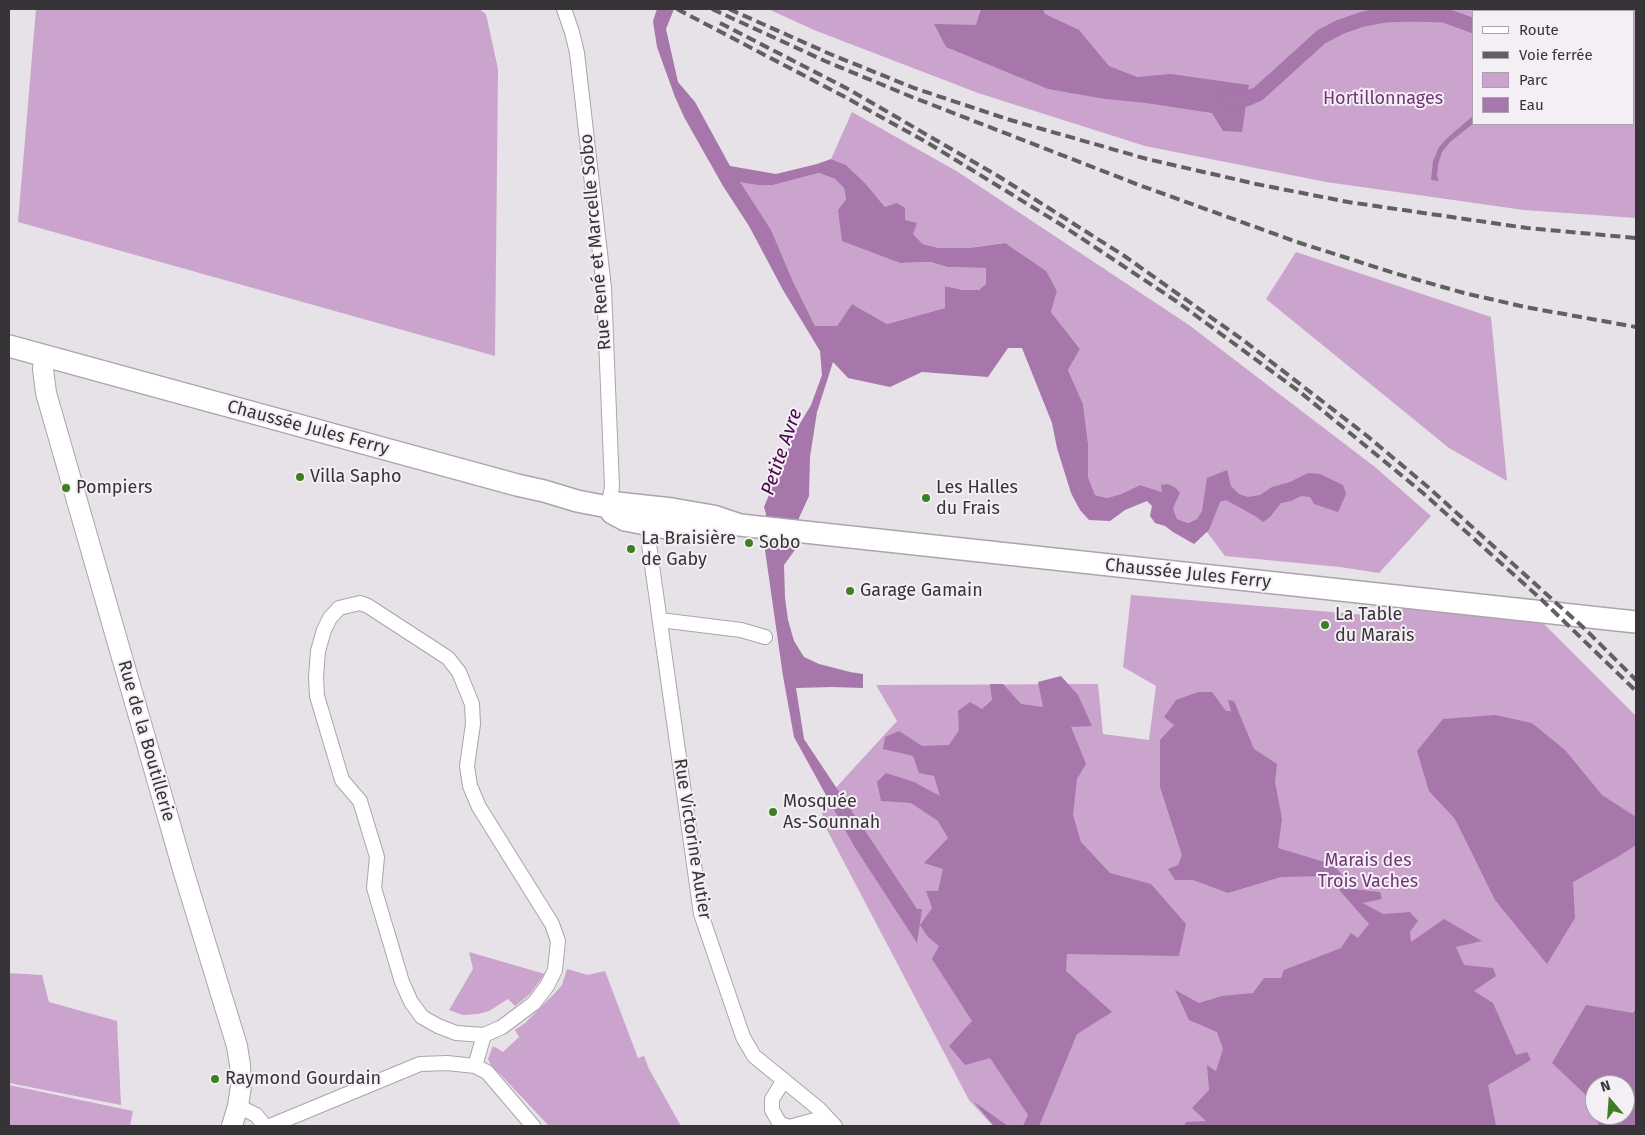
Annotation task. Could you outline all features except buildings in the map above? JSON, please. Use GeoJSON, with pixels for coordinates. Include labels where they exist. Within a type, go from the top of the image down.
{"type":"FeatureCollection","features":[{"type":"Feature","properties":{"kind":"main road","name":"Chaussée Jules Ferry"},"geometry":{"type":"LineString","coordinates":[[9,346],[577,501],[608,507],[617,503],[671,529],[712,530],[740,525],[1636,622]]}},
{"type":"Feature","properties":{"kind":"street","name":"Rue René et Marcelle Sobo"},"geometry":{"type":"LineString","coordinates":[[564,9],[572,32],[576,53],[604,288],[612,487],[608,507]]}},
{"type":"Feature","properties":{"kind":"street","name":"Rue de la Boutillerie"},"geometry":{"type":"LineString","coordinates":[[44,356],[43,369],[46,393],[184,872],[237,1046],[241,1086],[232,1126]]}},
{"type":"Feature","properties":{"kind":"street","name":"Rue Victorine Autier"},"geometry":{"type":"LineString","coordinates":[[647,516],[701,914],[743,1037],[754,1056],[819,1109],[830,1121]]}},
{"type":"Feature","properties":{"kind":"street"},"geometry":{"type":"LineString","coordinates":[[475,1066],[484,1035],[502,1027],[534,1003],[547,986],[555,970],[558,941],[552,924],[479,807],[470,786],[467,766],[473,724],[472,704],[460,672],[448,658],[368,606],[360,603],[340,608],[330,618],[324,630],[318,651],[317,696],[342,780],[360,801],[377,857],[374,888],[402,982],[411,1002],[422,1017],[456,1033],[484,1035]]}},
{"type":"Feature","properties":{"kind":"street"},"geometry":{"type":"LineString","coordinates":[[660,620],[741,630],[765,637]]}},
{"type":"Feature","properties":{"kind":"street"},"geometry":{"type":"LineString","coordinates":[[270,1126],[420,1064],[447,1063],[475,1066],[487,1072],[533,1126]]}},
{"type":"Feature","properties":{"kind":"street"},"geometry":{"type":"LineString","coordinates":[[784,1080],[772,1099],[772,1110],[780,1124],[786,1126]]}},
{"type":"Feature","properties":{"kind":"street"},"geometry":{"type":"LineString","coordinates":[[238,1106],[256,1116],[265,1126]]}},
{"type":"Feature","properties":{"kind":"street"},"geometry":{"type":"LineString","coordinates":[[793,1126],[830,1121]]}},
{"type":"Feature","properties":{"kind":"green space"},"geometry":{"type":"Polygon","coordinates":[[[36,9],[479,9],[486,14],[498,69],[495,356],[18,222],[36,9]]]}},
{"type":"Feature","properties":{"kind":"green space","name":"Hortillonnages"},"geometry":{"type":"Polygon","coordinates":[[[768,9],[1636,9],[1636,218],[1524,210],[1326,182],[1145,146],[978,93],[814,30],[768,9]]]}},
{"type":"Feature","properties":{"kind":"green space"},"geometry":{"type":"Polygon","coordinates":[[[852,112],[958,172],[1189,325],[1375,467],[1431,516],[1379,573],[1340,567],[1225,556],[1197,519],[1188,523],[1177,519],[1173,508],[1162,492],[1140,485],[1107,498],[1095,495],[1088,477],[1088,443],[1083,404],[1068,370],[1080,349],[1051,312],[1057,291],[1004,243],[969,248],[939,248],[923,244],[913,234],[905,220],[885,207],[865,183],[846,165],[831,159],[852,112]]]}},
{"type":"Feature","properties":{"kind":"green space"},"geometry":{"type":"Polygon","coordinates":[[[819,173],[835,179],[844,188],[846,199],[838,210],[875,253],[900,263],[931,262],[947,267],[986,268],[986,285],[979,290],[963,290],[945,286],[945,308],[887,324],[852,304],[837,326],[815,326],[739,181],[757,185],[773,185],[819,173]]]}},
{"type":"Feature","properties":{"kind":"green space"},"geometry":{"type":"Polygon","coordinates":[[[1296,252],[1491,317],[1507,481],[1449,448],[1266,299],[1296,252]]]}},
{"type":"Feature","properties":{"kind":"green space","name":"Marais des Trois Vaches"},"geometry":{"type":"Polygon","coordinates":[[[1131,595],[1401,618],[1403,606],[1544,624],[1636,716],[1636,1126],[993,1126],[969,1100],[826,828],[820,805],[897,721],[876,685],[1098,684],[1103,734],[1149,740],[1156,686],[1123,667],[1131,595]]]}},
{"type":"Feature","properties":{"kind":"green space"},"geometry":{"type":"Polygon","coordinates":[[[469,952],[545,974],[530,994],[515,1006],[508,999],[489,1011],[463,1015],[449,1010],[473,969],[469,952]]]}},
{"type":"Feature","properties":{"kind":"green space"},"geometry":{"type":"Polygon","coordinates":[[[567,969],[588,975],[605,971],[638,1058],[644,1056],[649,1069],[681,1126],[549,1126],[500,1074],[492,1068],[488,1059],[493,1046],[503,1052],[519,1037],[515,1030],[525,1023],[562,985],[567,969]]]}},
{"type":"Feature","properties":{"kind":"green space"},"geometry":{"type":"Polygon","coordinates":[[[9,973],[42,975],[49,1002],[117,1021],[121,1105],[9,1083],[9,973]]]}},
{"type":"Feature","properties":{"kind":"green space"},"geometry":{"type":"Polygon","coordinates":[[[9,1085],[133,1111],[130,1126],[9,1126],[9,1085]]]}},
{"type":"Feature","properties":{"kind":"water"},"geometry":{"type":"Polygon","coordinates":[[[657,9],[674,9],[666,29],[678,82],[695,102],[730,166],[776,174],[831,159],[846,165],[865,183],[885,207],[897,203],[905,208],[905,220],[917,223],[913,234],[923,244],[939,248],[969,248],[1005,243],[1046,271],[1057,291],[1051,312],[1080,349],[1068,370],[1083,404],[1088,443],[1088,477],[1095,495],[1107,498],[1140,485],[1162,492],[1161,485],[1168,484],[1176,488],[1180,493],[1173,508],[1177,519],[1188,523],[1197,519],[1202,511],[1207,478],[1227,470],[1231,486],[1239,494],[1248,497],[1260,495],[1272,487],[1290,482],[1308,473],[1320,474],[1343,485],[1346,494],[1338,512],[1314,504],[1310,497],[1301,496],[1281,503],[1270,517],[1263,522],[1226,500],[1220,502],[1209,530],[1194,544],[1165,526],[1155,523],[1150,516],[1152,506],[1147,501],[1125,510],[1110,521],[1089,520],[1080,510],[1071,493],[1057,448],[1052,423],[1022,348],[1008,348],[988,377],[922,372],[890,387],[848,378],[833,362],[817,412],[810,457],[809,496],[799,518],[797,547],[784,565],[785,598],[788,620],[794,641],[804,657],[819,664],[863,674],[863,688],[796,688],[804,739],[917,909],[922,909],[917,943],[854,846],[794,737],[783,676],[764,543],[766,514],[764,507],[795,432],[811,405],[822,375],[820,351],[684,117],[657,47],[653,21],[657,9]],[[819,173],[773,185],[740,182],[771,230],[793,282],[815,326],[837,326],[852,304],[887,324],[945,308],[945,286],[963,290],[979,290],[986,284],[986,268],[947,267],[931,262],[900,263],[842,241],[838,210],[846,199],[844,188],[835,179],[819,173]]]}},
{"type":"Feature","properties":{"kind":"water"},"geometry":{"type":"Polygon","coordinates":[[[981,9],[1043,9],[1045,14],[1079,30],[1109,66],[1137,77],[1171,74],[1249,85],[1242,132],[1223,131],[1212,113],[1105,99],[1048,89],[946,47],[934,24],[976,25],[981,9]]]}},
{"type":"Feature","properties":{"kind":"water"},"geometry":{"type":"Polygon","coordinates":[[[1522,9],[1602,9],[1602,10],[1522,9]]]}},
{"type":"Feature","properties":{"kind":"water"},"geometry":{"type":"Polygon","coordinates":[[[1472,117],[1472,125],[1450,142],[1442,152],[1438,165],[1437,176],[1439,181],[1431,180],[1433,161],[1439,147],[1472,117]]]}},
{"type":"Feature","properties":{"kind":"water"},"geometry":{"type":"Polygon","coordinates":[[[1061,676],[1078,695],[1092,726],[1071,727],[1086,764],[1077,779],[1073,815],[1081,842],[1110,873],[1151,884],[1186,924],[1179,956],[1067,954],[1066,971],[1112,1012],[1077,1034],[1039,1126],[1023,1126],[1028,1115],[990,1058],[965,1065],[949,1046],[972,1021],[932,959],[939,946],[928,937],[920,925],[932,908],[926,891],[938,891],[943,869],[924,863],[948,838],[938,821],[911,803],[881,801],[877,782],[886,773],[914,782],[940,796],[934,776],[919,773],[913,756],[883,749],[885,737],[899,731],[922,746],[949,745],[959,730],[958,711],[970,702],[982,709],[992,700],[990,684],[1003,684],[1021,704],[1043,707],[1038,682],[1061,676]]]}},
{"type":"Feature","properties":{"kind":"water"},"geometry":{"type":"Polygon","coordinates":[[[1198,692],[1212,692],[1226,711],[1231,711],[1228,700],[1234,701],[1254,749],[1277,764],[1275,782],[1282,819],[1278,848],[1334,865],[1353,889],[1380,892],[1382,899],[1363,903],[1383,914],[1410,912],[1418,921],[1410,932],[1411,942],[1444,919],[1482,941],[1456,947],[1464,965],[1493,968],[1496,976],[1474,991],[1493,1003],[1516,1055],[1527,1052],[1531,1060],[1488,1085],[1496,1126],[1184,1126],[1186,1122],[1206,1121],[1192,1108],[1209,1090],[1207,1065],[1216,1071],[1223,1049],[1217,1032],[1189,1020],[1175,990],[1199,1003],[1222,996],[1253,993],[1264,978],[1281,978],[1284,970],[1341,948],[1351,933],[1358,938],[1369,924],[1327,876],[1281,877],[1228,893],[1193,880],[1175,880],[1168,869],[1178,865],[1182,855],[1160,787],[1160,740],[1174,725],[1164,717],[1176,700],[1198,692]]]}},
{"type":"Feature","properties":{"kind":"water"},"geometry":{"type":"Polygon","coordinates":[[[1495,715],[1532,723],[1565,750],[1602,795],[1636,817],[1636,845],[1573,882],[1575,918],[1547,964],[1495,900],[1455,819],[1429,791],[1417,751],[1443,719],[1495,715]]]}},
{"type":"Feature","properties":{"kind":"water"},"geometry":{"type":"Polygon","coordinates":[[[1586,1005],[1633,1013],[1636,1009],[1636,1126],[1599,1126],[1635,1125],[1635,1075],[1585,1075],[1585,1094],[1552,1063],[1586,1005]]]}},
{"type":"Feature","properties":{"kind":"water"},"geometry":{"type":"Polygon","coordinates":[[[974,1102],[1008,1126],[994,1126],[974,1102]]]}},
{"type":"Feature","properties":{"kind":"waterway"},"geometry":{"type":"LineString","coordinates":[[1225,98],[1246,99],[1258,94],[1321,37],[1340,27],[1363,19],[1385,15],[1444,15],[1472,25]]}},
{"type":"Feature","properties":{"kind":"railway"},"geometry":{"type":"LineString","coordinates":[[677,9],[928,143],[1060,224],[1176,301],[1300,392],[1423,493],[1542,600],[1636,691]]}},
{"type":"Feature","properties":{"kind":"railway"},"geometry":{"type":"LineString","coordinates":[[712,9],[825,61],[912,97],[1139,185],[1297,242],[1464,293],[1525,307],[1636,327]]}},
{"type":"Feature","properties":{"kind":"railway"},"geometry":{"type":"LineString","coordinates":[[729,9],[830,54],[914,88],[1007,119],[1147,159],[1256,184],[1348,202],[1527,228],[1636,238]]}},
{"type":"Feature","properties":{"kind":"railway"},"geometry":{"type":"LineString","coordinates":[[720,23],[848,89],[998,176],[1123,255],[1243,340],[1366,435],[1428,487],[1585,629],[1636,680]]}},
{"type":"Feature","properties":{"kind":"place","name":"Villa Sapho"},"geometry":{"type":"Point","coordinates":[300,477]}},
{"type":"Feature","properties":{"kind":"place","name":"Pompiers"},"geometry":{"type":"Point","coordinates":[66,488]}},
{"type":"Feature","properties":{"kind":"place","name":"Les Halles du Frais"},"geometry":{"type":"Point","coordinates":[926,498]}},
{"type":"Feature","properties":{"kind":"place","name":"Sobo"},"geometry":{"type":"Point","coordinates":[749,543]}},
{"type":"Feature","properties":{"kind":"place","name":"La Braisière de Gaby"},"geometry":{"type":"Point","coordinates":[631,549]}},
{"type":"Feature","properties":{"kind":"place","name":"Garage Gamain"},"geometry":{"type":"Point","coordinates":[850,591]}},
{"type":"Feature","properties":{"kind":"place","name":"La Table du Marais"},"geometry":{"type":"Point","coordinates":[1325,625]}},
{"type":"Feature","properties":{"kind":"place","name":"Mosquée As-Sounnah"},"geometry":{"type":"Point","coordinates":[773,812]}},
{"type":"Feature","properties":{"kind":"place","name":"Raymond Gourdain"},"geometry":{"type":"Point","coordinates":[215,1079]}},
{"type":"Feature","properties":{"kind":"water label","name":"Petite Avre"},"geometry":{"type":"Point","coordinates":[782,452]}}]}
